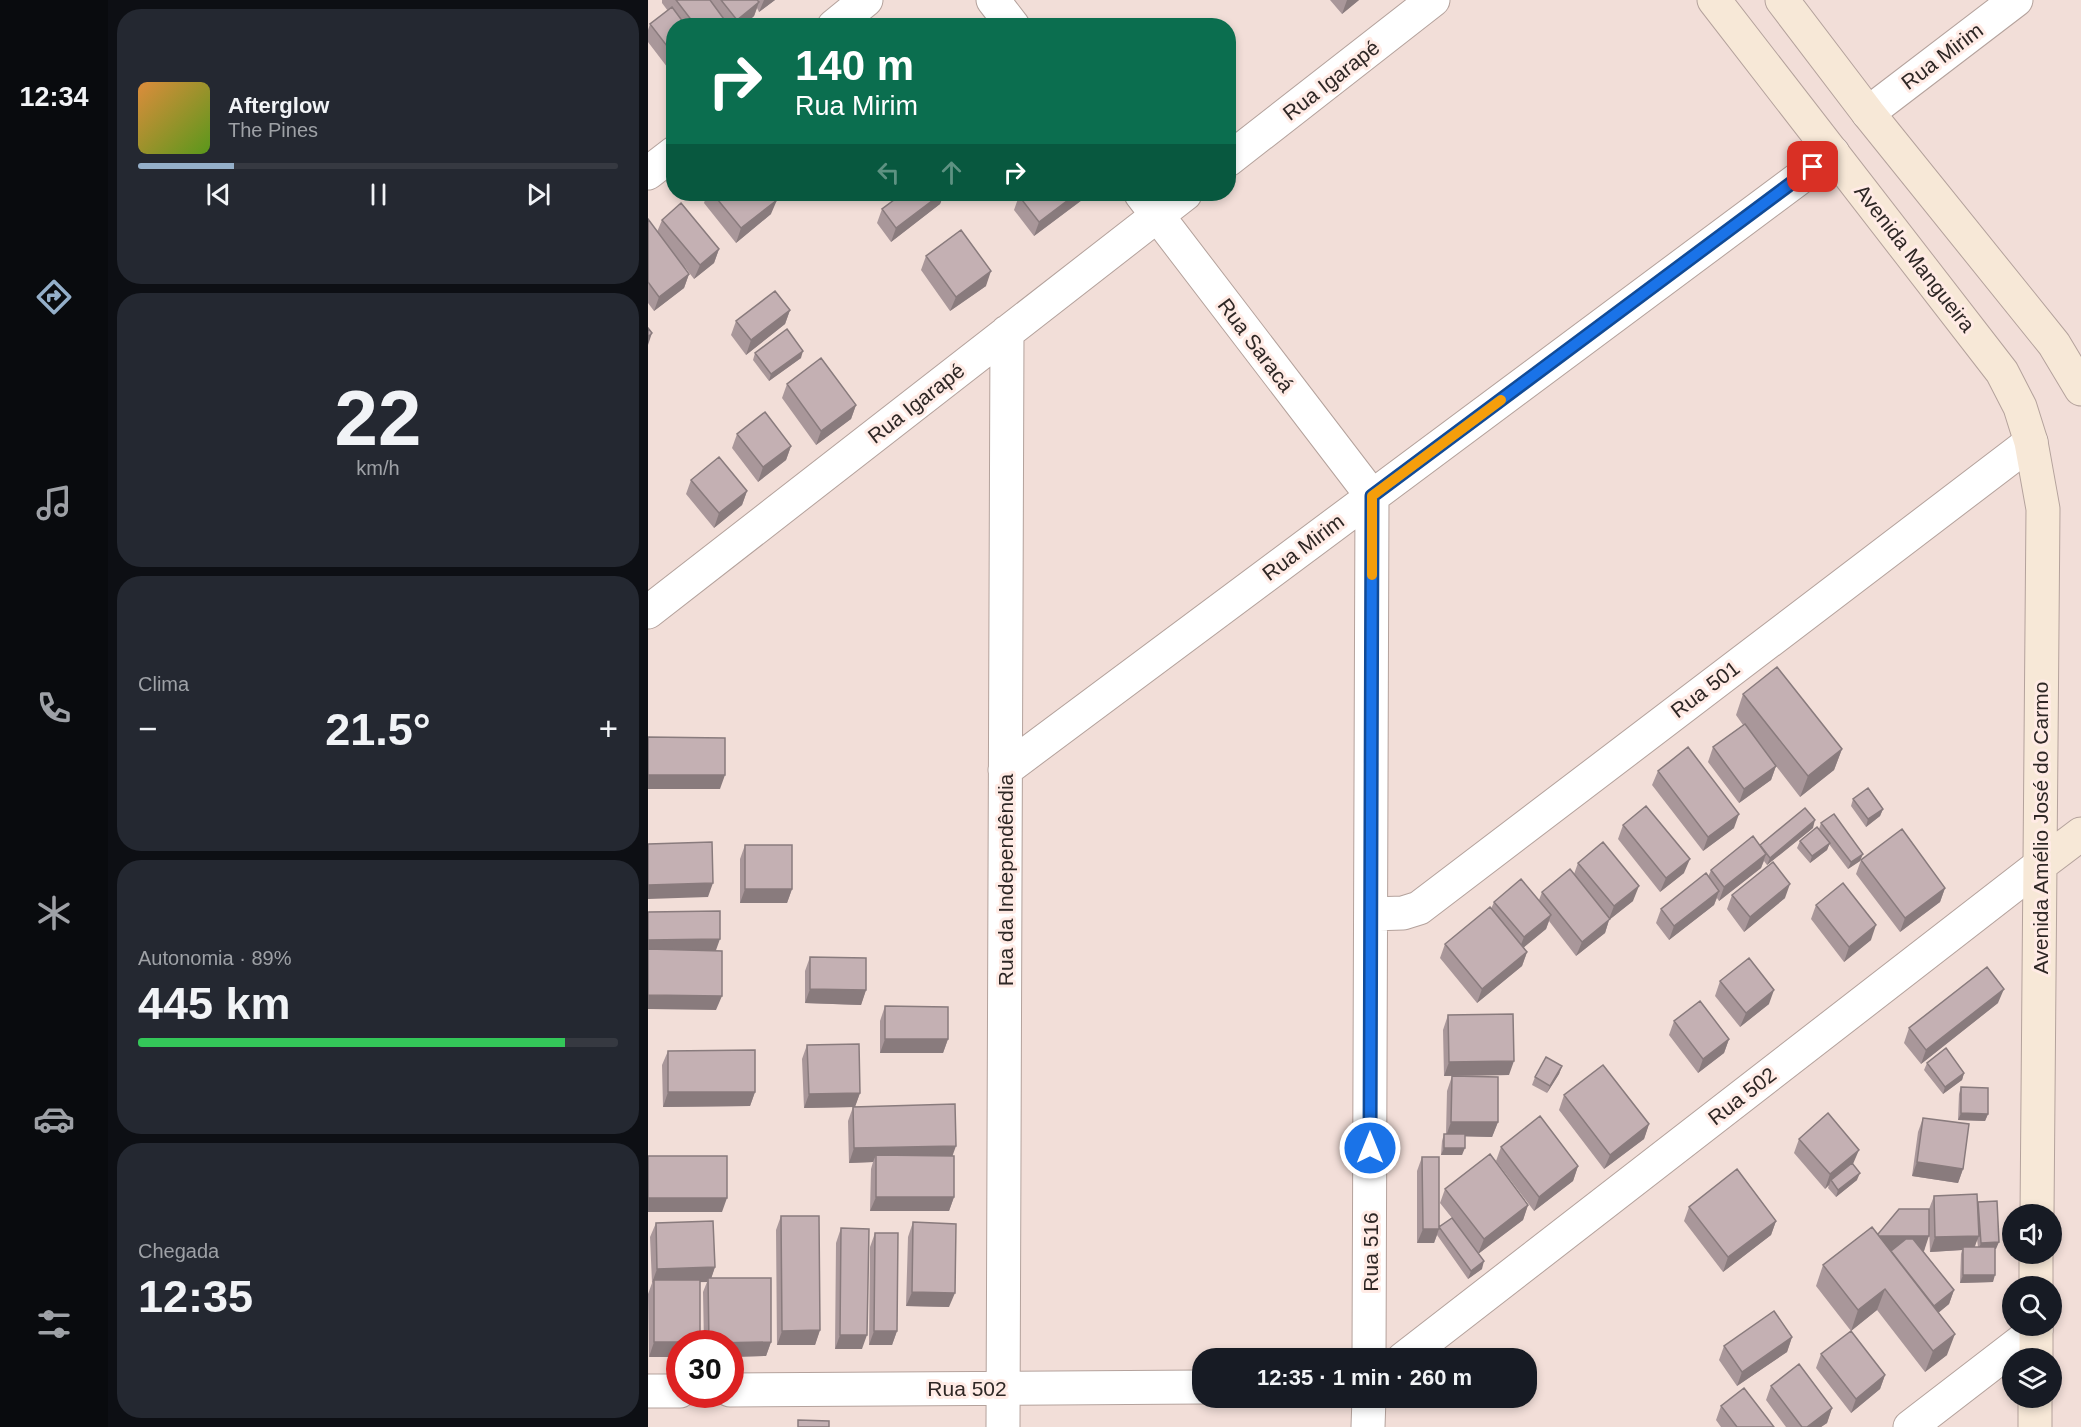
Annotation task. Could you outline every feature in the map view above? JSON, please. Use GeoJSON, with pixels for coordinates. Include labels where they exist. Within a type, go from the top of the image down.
{"type":"FeatureCollection","features":[{"type":"Feature","properties":{"kind":"street"},"geometry":{"type":"LineString","coordinates":[[844,18],[866,0]]}},
{"type":"Feature","properties":{"kind":"street"},"geometry":{"type":"LineString","coordinates":[[993,0],[1007,18]]}},
{"type":"Feature","properties":{"kind":"street","name":"Rua Igarapé"},"geometry":{"type":"LineString","coordinates":[[1236,154],[1433,0]]}},
{"type":"Feature","properties":{"kind":"street","name":"Avenida Mangueira"},"geometry":{"type":"LineString","coordinates":[[1714,0],[2002,372],[2020,407],[2031,442]]}},
{"type":"Feature","properties":{"kind":"street"},"geometry":{"type":"LineString","coordinates":[[1782,0],[1868,113],[2054,344],[2081,389]]}},
{"type":"Feature","properties":{"kind":"street","name":"Rua Mirim"},"geometry":{"type":"LineString","coordinates":[[1868,113],[2016,0]]}},
{"type":"Feature","properties":{"kind":"street","name":"Rua Mirim"},"geometry":{"type":"LineString","coordinates":[[1005,770],[1833,153]]}},
{"type":"Feature","properties":{"kind":"street"},"geometry":{"type":"LineString","coordinates":[[648,173],[666,159]]}},
{"type":"Feature","properties":{"kind":"street","name":"Rua Igarapé"},"geometry":{"type":"LineString","coordinates":[[648,612],[1007,332],[1149,204]]}},
{"type":"Feature","properties":{"kind":"street","name":"Rua Saracá"},"geometry":{"type":"LineString","coordinates":[[1149,204],[1372,496]]}},
{"type":"Feature","properties":{"kind":"street","name":"Rua da Independêndia"},"geometry":{"type":"LineString","coordinates":[[1003,1427],[1007,332]]}},
{"type":"Feature","properties":{"kind":"street","name":"Avenida Amélio José do Carmo"},"geometry":{"type":"LineString","coordinates":[[2031,442],[2043,509],[2037,1204]]}},
{"type":"Feature","properties":{"kind":"street","name":"Rua 501"},"geometry":{"type":"LineString","coordinates":[[1372,914],[1403,913],[1419,908],[2031,442]]}},
{"type":"Feature","properties":{"kind":"street","name":"Rua 516"},"geometry":{"type":"LineString","coordinates":[[1369,1348],[1372,496]]}},
{"type":"Feature","properties":{"kind":"street","name":"Rua 502"},"geometry":{"type":"LineString","coordinates":[[1417,1348],[2081,834]]}},
{"type":"Feature","properties":{"kind":"street"},"geometry":{"type":"LineString","coordinates":[[1910,1427],[2036,1338]]}},
{"type":"Feature","properties":{"kind":"street","name":"Rua 502"},"geometry":{"type":"LineString","coordinates":[[744,1390],[1192,1387]]}},
{"type":"Feature","properties":{"kind":"street"},"geometry":{"type":"LineString","coordinates":[[648,1391],[666,1391]]}},
{"type":"Feature","properties":{"kind":"street"},"geometry":{"type":"LineString","coordinates":[[1368,1427],[1369,1408]]}},
{"type":"Feature","properties":{"kind":"street"},"geometry":{"type":"LineString","coordinates":[[2035,1427],[2036,1408]]}},
{"type":"Feature","properties":{"kind":"building"},"geometry":{"type":"Polygon","coordinates":[[[676,0],[710,0],[723,18],[690,18],[676,0]]]}},
{"type":"Feature","properties":{"kind":"building"},"geometry":{"type":"Polygon","coordinates":[[[721,0],[757,0],[759,2],[739,18],[735,18],[721,0]]]}},
{"type":"Feature","properties":{"kind":"building"},"geometry":{"type":"Polygon","coordinates":[[[672,7],[680,18],[666,18],[666,45],[650,24],[672,7]]]}},
{"type":"Feature","properties":{"kind":"building"},"geometry":{"type":"Polygon","coordinates":[[[719,201],[776,201],[741,228],[719,201]]]}},
{"type":"Feature","properties":{"kind":"building"},"geometry":{"type":"Polygon","coordinates":[[[893,201],[932,201],[896,228],[882,209],[893,201]]]}},
{"type":"Feature","properties":{"kind":"building"},"geometry":{"type":"Polygon","coordinates":[[[1023,201],[1067,201],[1039,222],[1023,201]]]}},
{"type":"Feature","properties":{"kind":"building"},"geometry":{"type":"Polygon","coordinates":[[[681,203],[719,249],[700,265],[662,220],[681,203]]]}},
{"type":"Feature","properties":{"kind":"building"},"geometry":{"type":"Polygon","coordinates":[[[648,219],[689,274],[659,297],[648,282],[648,219]]]}},
{"type":"Feature","properties":{"kind":"building"},"geometry":{"type":"Polygon","coordinates":[[[961,230],[991,271],[956,297],[926,256],[961,230]]]}},
{"type":"Feature","properties":{"kind":"building"},"geometry":{"type":"Polygon","coordinates":[[[775,291],[790,310],[751,340],[736,321],[775,291]]]}},
{"type":"Feature","properties":{"kind":"building"},"geometry":{"type":"Polygon","coordinates":[[[787,329],[803,351],[771,374],[755,353],[787,329]]]}},
{"type":"Feature","properties":{"kind":"building"},"geometry":{"type":"Polygon","coordinates":[[[821,358],[856,405],[821,431],[787,384],[821,358]]]}},
{"type":"Feature","properties":{"kind":"building"},"geometry":{"type":"Polygon","coordinates":[[[765,412],[791,446],[763,467],[737,434],[765,412]]]}},
{"type":"Feature","properties":{"kind":"building"},"geometry":{"type":"Polygon","coordinates":[[[719,457],[747,491],[719,513],[691,480],[719,457]]]}},
{"type":"Feature","properties":{"kind":"building"},"geometry":{"type":"Polygon","coordinates":[[[1777,667],[1842,749],[1808,776],[1743,694],[1777,667]]]}},
{"type":"Feature","properties":{"kind":"building"},"geometry":{"type":"Polygon","coordinates":[[[1745,724],[1776,766],[1744,789],[1713,747],[1745,724]]]}},
{"type":"Feature","properties":{"kind":"building"},"geometry":{"type":"Polygon","coordinates":[[[648,737],[725,738],[725,775],[648,775],[648,737]]]}},
{"type":"Feature","properties":{"kind":"building"},"geometry":{"type":"Polygon","coordinates":[[[1688,747],[1739,814],[1708,837],[1658,771],[1688,747]]]}},
{"type":"Feature","properties":{"kind":"building"},"geometry":{"type":"Polygon","coordinates":[[[1868,788],[1883,809],[1868,819],[1853,799],[1868,788]]]}},
{"type":"Feature","properties":{"kind":"building"},"geometry":{"type":"Polygon","coordinates":[[[1646,806],[1690,859],[1666,878],[1623,825],[1646,806]]]}},
{"type":"Feature","properties":{"kind":"building"},"geometry":{"type":"Polygon","coordinates":[[[1805,808],[1815,820],[1770,858],[1760,845],[1805,808]]]}},
{"type":"Feature","properties":{"kind":"building"},"geometry":{"type":"Polygon","coordinates":[[[1834,814],[1863,854],[1851,862],[1821,823],[1834,814]]]}},
{"type":"Feature","properties":{"kind":"building"},"geometry":{"type":"Polygon","coordinates":[[[1817,827],[1830,843],[1812,856],[1800,841],[1817,827]]]}},
{"type":"Feature","properties":{"kind":"building"},"geometry":{"type":"Polygon","coordinates":[[[1902,829],[1945,888],[1905,918],[1861,860],[1902,829]]]}},
{"type":"Feature","properties":{"kind":"building"},"geometry":{"type":"Polygon","coordinates":[[[1753,836],[1766,854],[1724,887],[1711,870],[1753,836]]]}},
{"type":"Feature","properties":{"kind":"building"},"geometry":{"type":"Polygon","coordinates":[[[712,842],[713,883],[648,885],[648,844],[712,842]]]}},
{"type":"Feature","properties":{"kind":"building"},"geometry":{"type":"Polygon","coordinates":[[[1603,842],[1639,886],[1614,906],[1578,863],[1603,842]]]}},
{"type":"Feature","properties":{"kind":"building"},"geometry":{"type":"Polygon","coordinates":[[[745,845],[792,845],[792,889],[745,889],[745,845]]]}},
{"type":"Feature","properties":{"kind":"building"},"geometry":{"type":"Polygon","coordinates":[[[1773,862],[1790,884],[1750,917],[1732,895],[1773,862]]]}},
{"type":"Feature","properties":{"kind":"building"},"geometry":{"type":"Polygon","coordinates":[[[1570,869],[1610,919],[1582,942],[1542,892],[1570,869]]]}},
{"type":"Feature","properties":{"kind":"building"},"geometry":{"type":"Polygon","coordinates":[[[1706,873],[1719,891],[1674,926],[1661,909],[1706,873]]]}},
{"type":"Feature","properties":{"kind":"building"},"geometry":{"type":"Polygon","coordinates":[[[1521,879],[1551,915],[1524,937],[1494,902],[1521,879]]]}},
{"type":"Feature","properties":{"kind":"building"},"geometry":{"type":"Polygon","coordinates":[[[1843,883],[1876,925],[1849,947],[1816,905],[1843,883]]]}},
{"type":"Feature","properties":{"kind":"building"},"geometry":{"type":"Polygon","coordinates":[[[1490,907],[1527,952],[1482,989],[1445,944],[1490,907]]]}},
{"type":"Feature","properties":{"kind":"building"},"geometry":{"type":"Polygon","coordinates":[[[720,911],[720,939],[648,940],[648,912],[720,911]]]}},
{"type":"Feature","properties":{"kind":"building"},"geometry":{"type":"Polygon","coordinates":[[[648,949],[722,951],[722,996],[648,995],[648,949]]]}},
{"type":"Feature","properties":{"kind":"building"},"geometry":{"type":"Polygon","coordinates":[[[810,957],[866,958],[866,990],[810,989],[810,957]]]}},
{"type":"Feature","properties":{"kind":"building"},"geometry":{"type":"Polygon","coordinates":[[[1749,958],[1774,990],[1746,1013],[1720,981],[1749,958]]]}},
{"type":"Feature","properties":{"kind":"building"},"geometry":{"type":"Polygon","coordinates":[[[1987,967],[2004,989],[1926,1050],[1909,1028],[1987,967]]]}},
{"type":"Feature","properties":{"kind":"building"},"geometry":{"type":"Polygon","coordinates":[[[1700,1001],[1729,1039],[1703,1059],[1674,1021],[1700,1001]]]}},
{"type":"Feature","properties":{"kind":"building"},"geometry":{"type":"Polygon","coordinates":[[[885,1006],[948,1007],[948,1039],[885,1039],[885,1006]]]}},
{"type":"Feature","properties":{"kind":"building"},"geometry":{"type":"Polygon","coordinates":[[[1513,1014],[1514,1061],[1449,1062],[1448,1015],[1513,1014]]]}},
{"type":"Feature","properties":{"kind":"building"},"geometry":{"type":"Polygon","coordinates":[[[859,1044],[860,1093],[809,1094],[807,1045],[859,1044]]]}},
{"type":"Feature","properties":{"kind":"building"},"geometry":{"type":"Polygon","coordinates":[[[1946,1048],[1964,1073],[1945,1087],[1927,1063],[1946,1048]]]}},
{"type":"Feature","properties":{"kind":"building"},"geometry":{"type":"Polygon","coordinates":[[[755,1050],[755,1092],[668,1092],[668,1051],[755,1050]]]}},
{"type":"Feature","properties":{"kind":"building"},"geometry":{"type":"Polygon","coordinates":[[[1546,1057],[1562,1066],[1550,1086],[1535,1077],[1546,1057]]]}},
{"type":"Feature","properties":{"kind":"building"},"geometry":{"type":"Polygon","coordinates":[[[1603,1065],[1649,1124],[1610,1155],[1564,1095],[1603,1065]]]}},
{"type":"Feature","properties":{"kind":"building"},"geometry":{"type":"Polygon","coordinates":[[[1452,1076],[1498,1077],[1498,1122],[1451,1122],[1452,1076]]]}},
{"type":"Feature","properties":{"kind":"building"},"geometry":{"type":"Polygon","coordinates":[[[1961,1087],[1988,1088],[1988,1114],[1961,1113],[1961,1087]]]}},
{"type":"Feature","properties":{"kind":"building"},"geometry":{"type":"Polygon","coordinates":[[[955,1104],[956,1146],[854,1148],[853,1107],[955,1104]]]}},
{"type":"Feature","properties":{"kind":"building"},"geometry":{"type":"Polygon","coordinates":[[[1828,1113],[1859,1150],[1830,1174],[1799,1139],[1828,1113]]]}},
{"type":"Feature","properties":{"kind":"building"},"geometry":{"type":"Polygon","coordinates":[[[1540,1116],[1578,1166],[1539,1197],[1501,1147],[1540,1116]]]}},
{"type":"Feature","properties":{"kind":"building"},"geometry":{"type":"Polygon","coordinates":[[[1923,1118],[1969,1124],[1963,1169],[1917,1162],[1923,1118]]]}},
{"type":"Feature","properties":{"kind":"building"},"geometry":{"type":"Polygon","coordinates":[[[1444,1134],[1465,1134],[1465,1148],[1444,1148],[1444,1134]]]}},
{"type":"Feature","properties":{"kind":"building"},"geometry":{"type":"Polygon","coordinates":[[[1490,1154],[1528,1205],[1484,1239],[1445,1189],[1490,1154]]]}},
{"type":"Feature","properties":{"kind":"building"},"geometry":{"type":"Polygon","coordinates":[[[876,1155],[954,1156],[954,1197],[876,1197],[876,1155]]]}},
{"type":"Feature","properties":{"kind":"building"},"geometry":{"type":"Polygon","coordinates":[[[648,1156],[727,1156],[727,1198],[648,1198],[648,1156]]]}},
{"type":"Feature","properties":{"kind":"building"},"geometry":{"type":"Polygon","coordinates":[[[1422,1157],[1439,1157],[1439,1229],[1423,1229],[1422,1157]]]}},
{"type":"Feature","properties":{"kind":"building"},"geometry":{"type":"Polygon","coordinates":[[[1852,1163],[1860,1173],[1838,1190],[1831,1180],[1852,1163]]]}},
{"type":"Feature","properties":{"kind":"building"},"geometry":{"type":"Polygon","coordinates":[[[1737,1169],[1776,1221],[1728,1257],[1689,1207],[1737,1169]]]}},
{"type":"Feature","properties":{"kind":"building"},"geometry":{"type":"Polygon","coordinates":[[[1977,1194],[1979,1236],[1935,1237],[1934,1196],[1977,1194]]]}},
{"type":"Feature","properties":{"kind":"building"},"geometry":{"type":"Polygon","coordinates":[[[1997,1201],[1999,1242],[1981,1243],[1978,1202],[1997,1201]]]}},
{"type":"Feature","properties":{"kind":"building"},"geometry":{"type":"Polygon","coordinates":[[[1899,1209],[1929,1209],[1929,1236],[1879,1236],[1878,1234],[1899,1209]]]}},
{"type":"Feature","properties":{"kind":"building"},"geometry":{"type":"Polygon","coordinates":[[[781,1216],[819,1216],[820,1330],[782,1331],[781,1216]]]}},
{"type":"Feature","properties":{"kind":"building"},"geometry":{"type":"Polygon","coordinates":[[[1452,1218],[1484,1261],[1471,1271],[1439,1227],[1452,1218]]]}},
{"type":"Feature","properties":{"kind":"building"},"geometry":{"type":"Polygon","coordinates":[[[713,1221],[715,1267],[657,1269],[656,1223],[713,1221]]]}},
{"type":"Feature","properties":{"kind":"building"},"geometry":{"type":"Polygon","coordinates":[[[913,1222],[956,1224],[955,1293],[912,1292],[913,1222]]]}},
{"type":"Feature","properties":{"kind":"building"},"geometry":{"type":"Polygon","coordinates":[[[1872,1227],[1955,1334],[1933,1351],[1885,1289],[1858,1310],[1823,1265],[1872,1227]]]}},
{"type":"Feature","properties":{"kind":"building"},"geometry":{"type":"Polygon","coordinates":[[[841,1228],[869,1229],[867,1335],[840,1335],[841,1228]]]}},
{"type":"Feature","properties":{"kind":"building"},"geometry":{"type":"Polygon","coordinates":[[[875,1233],[898,1233],[897,1331],[874,1331],[875,1233]]]}},
{"type":"Feature","properties":{"kind":"building"},"geometry":{"type":"Polygon","coordinates":[[[1906,1239],[1913,1239],[1954,1290],[1934,1306],[1891,1251],[1906,1239]]]}},
{"type":"Feature","properties":{"kind":"building"},"geometry":{"type":"Polygon","coordinates":[[[1963,1247],[1995,1247],[1995,1275],[1963,1275],[1963,1247]]]}},
{"type":"Feature","properties":{"kind":"building"},"geometry":{"type":"Polygon","coordinates":[[[708,1278],[771,1278],[771,1342],[744,1342],[744,1330],[709,1330],[708,1278]]]}},
{"type":"Feature","properties":{"kind":"building"},"geometry":{"type":"Polygon","coordinates":[[[654,1280],[700,1280],[700,1330],[666,1330],[666,1342],[654,1342],[654,1280]]]}},
{"type":"Feature","properties":{"kind":"building"},"geometry":{"type":"Polygon","coordinates":[[[1774,1311],[1792,1337],[1742,1372],[1724,1346],[1774,1311]]]}},
{"type":"Feature","properties":{"kind":"building"},"geometry":{"type":"Polygon","coordinates":[[[1851,1331],[1885,1375],[1856,1399],[1821,1354],[1851,1331]]]}},
{"type":"Feature","properties":{"kind":"building"},"geometry":{"type":"Polygon","coordinates":[[[1799,1364],[1832,1408],[1807,1427],[1802,1427],[1771,1386],[1799,1364]]]}},
{"type":"Feature","properties":{"kind":"building"},"geometry":{"type":"Polygon","coordinates":[[[1744,1388],[1774,1427],[1737,1427],[1721,1406],[1744,1388]]]}},
{"type":"Feature","properties":{"kind":"building"},"geometry":{"type":"Polygon","coordinates":[[[798,1420],[829,1421],[829,1427],[798,1427],[798,1420]]]}},
{"type":"Feature","properties":{"kind":"slow traffic"},"geometry":{"type":"LineString","coordinates":[[1372,575],[1372,496],[1501,400]]}},
{"type":"Feature","properties":{"kind":"route"},"geometry":{"type":"LineString","coordinates":[[1370,1148],[1372,496],[1813,167]]}}]}
